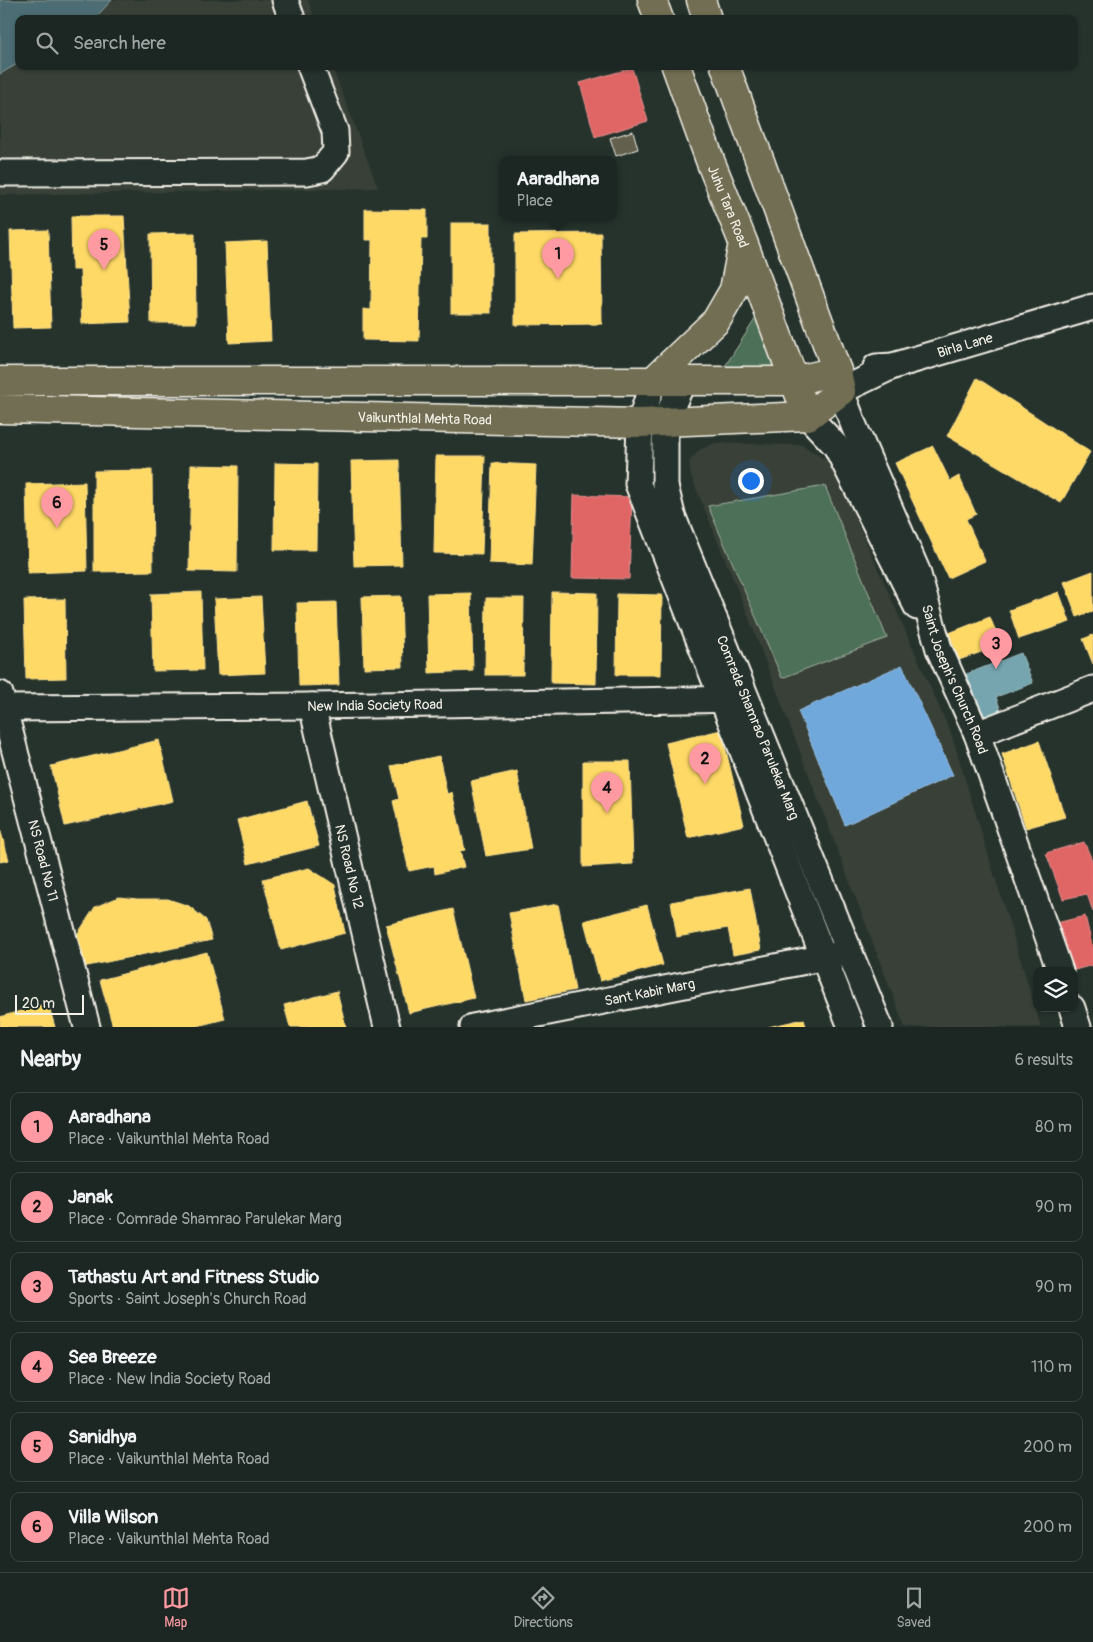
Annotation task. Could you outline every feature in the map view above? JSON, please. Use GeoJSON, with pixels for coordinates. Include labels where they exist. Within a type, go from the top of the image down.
{"type":"FeatureCollection","features":[{"type":"Feature","properties":{"kind":"main road"},"geometry":{"type":"LineString","coordinates":[[652,0],[658,15]]}},
{"type":"Feature","properties":{"kind":"main road"},"geometry":{"type":"LineString","coordinates":[[701,0],[706,15]]}},
{"type":"Feature","properties":{"kind":"main road","name":"Juhu Tara Road"},"geometry":{"type":"LineString","coordinates":[[653,381],[716,321],[734,290],[743,242],[711,163],[677,70]]}},
{"type":"Feature","properties":{"kind":"main road"},"geometry":{"type":"LineString","coordinates":[[726,70],[839,381]]}},
{"type":"Feature","properties":{"kind":"main road"},"geometry":{"type":"LineString","coordinates":[[782,224],[743,242],[793,381],[808,416],[839,381]]}},
{"type":"Feature","properties":{"kind":"main road"},"geometry":{"type":"LineString","coordinates":[[0,381],[839,381]]}},
{"type":"Feature","properties":{"kind":"main road","name":"Vaikunthlal Mehta Road"},"geometry":{"type":"LineString","coordinates":[[0,409],[652,423],[808,416]]}},
{"type":"Feature","properties":{"kind":"street"},"geometry":{"type":"LineString","coordinates":[[285,0],[291,15]]}},
{"type":"Feature","properties":{"kind":"street"},"geometry":{"type":"LineString","coordinates":[[0,173],[307,172],[322,169],[336,152],[335,131],[312,70]]}},
{"type":"Feature","properties":{"kind":"street","name":"Birla Lane"},"geometry":{"type":"LineString","coordinates":[[839,381],[1093,307]]}},
{"type":"Feature","properties":{"kind":"street"},"geometry":{"type":"LineString","coordinates":[[652,423],[653,381]]}},
{"type":"Feature","properties":{"kind":"street"},"geometry":{"type":"LineString","coordinates":[[652,423],[682,381]]}},
{"type":"Feature","properties":{"kind":"street","name":"Saint Joseph's Church Road"},"geometry":{"type":"LineString","coordinates":[[839,381],[854,426],[917,571],[939,649],[977,734],[1059,967]]}},
{"type":"Feature","properties":{"kind":"street"},"geometry":{"type":"LineString","coordinates":[[808,416],[836,446],[899,575],[939,649]]}},
{"type":"Feature","properties":{"kind":"street","name":"Comrade Shamrao Parulekar Marg"},"geometry":{"type":"LineString","coordinates":[[652,423],[672,515],[825,958],[852,1027]]}},
{"type":"Feature","properties":{"kind":"street"},"geometry":{"type":"LineString","coordinates":[[977,734],[1093,689]]}},
{"type":"Feature","properties":{"kind":"street","name":"Comrade Shamrao Parulekar Marg"},"geometry":{"type":"LineString","coordinates":[[735,699],[850,953],[880,1027]]}},
{"type":"Feature","properties":{"kind":"street","name":"New India Society Road"},"geometry":{"type":"LineString","coordinates":[[2,701],[312,706],[735,699]]}},
{"type":"Feature","properties":{"kind":"street","name":"NS Road No 11"},"geometry":{"type":"LineString","coordinates":[[2,701],[87,1027]]}},
{"type":"Feature","properties":{"kind":"street","name":"NS Road No 12"},"geometry":{"type":"LineString","coordinates":[[312,706],[387,1027]]}},
{"type":"Feature","properties":{"kind":"street","name":"Sant Kabir Marg"},"geometry":{"type":"LineString","coordinates":[[473,1027],[850,953]]}},
{"type":"Feature","properties":{"kind":"street"},"geometry":{"type":"LineString","coordinates":[[1073,1012],[1078,1027]]}},
{"type":"Feature","properties":{"kind":"shaded area"},"geometry":{"type":"Polygon","coordinates":[[[0,0],[308,0],[314,15],[15,15],[15,70],[334,70],[378,188],[0,195],[0,0]]]}},
{"type":"Feature","properties":{"kind":"shaded area"},"geometry":{"type":"Polygon","coordinates":[[[715,443],[802,445],[831,463],[952,736],[1033,1001],[1033,1012],[1036,1012],[1041,1027],[905,1027],[745,608],[691,476],[689,462],[699,450],[715,443]]]}},
{"type":"Feature","properties":{"kind":"green space"},"geometry":{"type":"Polygon","coordinates":[[[761,310],[786,369],[722,371],[761,310]]]}},
{"type":"Feature","properties":{"kind":"green space"},"geometry":{"type":"Polygon","coordinates":[[[825,486],[887,638],[782,678],[708,506],[825,486]]]}},
{"type":"Feature","properties":{"kind":"water"},"geometry":{"type":"Polygon","coordinates":[[[0,0],[112,0],[98,15],[15,15],[15,65],[0,74],[0,0]]]}},
{"type":"Feature","properties":{"kind":"building: Homes"},"geometry":{"type":"Polygon","coordinates":[[[365,209],[427,210],[427,239],[421,239],[419,341],[363,340],[363,309],[371,310],[372,240],[365,240],[365,209]]]}},
{"type":"Feature","properties":{"kind":"building: Homes"},"geometry":{"type":"Polygon","coordinates":[[[71,216],[124,216],[130,322],[82,324],[80,270],[72,270],[71,216]]]}},
{"type":"Feature","properties":{"kind":"building: Homes"},"geometry":{"type":"Polygon","coordinates":[[[451,223],[491,223],[491,313],[451,313],[451,223]]]}},
{"type":"Feature","properties":{"kind":"building: Homes"},"geometry":{"type":"Polygon","coordinates":[[[48,230],[51,327],[13,328],[10,231],[48,230]]]}},
{"type":"Feature","properties":{"kind":"building: Homes"},"geometry":{"type":"Polygon","coordinates":[[[195,233],[196,323],[151,323],[150,234],[195,233]]]}},
{"type":"Feature","properties":{"kind":"building: Homes"},"geometry":{"type":"Polygon","coordinates":[[[601,233],[602,324],[515,325],[515,234],[601,233]]]}},
{"type":"Feature","properties":{"kind":"building: Homes"},"geometry":{"type":"Polygon","coordinates":[[[267,241],[271,341],[229,343],[225,243],[267,241]]]}},
{"type":"Feature","properties":{"kind":"building: Homes"},"geometry":{"type":"Polygon","coordinates":[[[977,378],[1090,452],[1061,503],[947,436],[977,378]]]}},
{"type":"Feature","properties":{"kind":"building: Homes"},"geometry":{"type":"Polygon","coordinates":[[[933,446],[950,481],[959,476],[976,514],[966,519],[985,561],[948,578],[895,463],[933,446]]]}},
{"type":"Feature","properties":{"kind":"building: Homes"},"geometry":{"type":"Polygon","coordinates":[[[436,456],[485,456],[482,554],[434,553],[436,456]]]}},
{"type":"Feature","properties":{"kind":"building: Homes"},"geometry":{"type":"Polygon","coordinates":[[[399,460],[402,565],[354,566],[351,461],[399,460]]]}},
{"type":"Feature","properties":{"kind":"building: Homes"},"geometry":{"type":"Polygon","coordinates":[[[275,463],[317,464],[316,550],[274,550],[275,463]]]}},
{"type":"Feature","properties":{"kind":"building: Homes"},"geometry":{"type":"Polygon","coordinates":[[[492,463],[536,465],[532,565],[489,563],[492,463]]]}},
{"type":"Feature","properties":{"kind":"building: Homes"},"geometry":{"type":"Polygon","coordinates":[[[191,465],[238,466],[237,572],[189,571],[191,465]]]}},
{"type":"Feature","properties":{"kind":"building: Homes"},"geometry":{"type":"Polygon","coordinates":[[[152,470],[153,571],[94,572],[94,471],[152,470]]]}},
{"type":"Feature","properties":{"kind":"building: Homes"},"geometry":{"type":"Polygon","coordinates":[[[85,482],[87,571],[28,573],[26,484],[85,482]]]}},
{"type":"Feature","properties":{"kind":"building: Homes"},"geometry":{"type":"Polygon","coordinates":[[[1093,571],[1093,611],[1077,617],[1064,582],[1093,571]]]}},
{"type":"Feature","properties":{"kind":"building: Homes"},"geometry":{"type":"Polygon","coordinates":[[[201,592],[203,670],[153,671],[151,594],[201,592]]]}},
{"type":"Feature","properties":{"kind":"building: Homes"},"geometry":{"type":"Polygon","coordinates":[[[552,592],[597,593],[596,684],[551,683],[552,592]]]}},
{"type":"Feature","properties":{"kind":"building: Homes"},"geometry":{"type":"Polygon","coordinates":[[[1059,592],[1070,622],[1019,639],[1009,610],[1059,592]]]}},
{"type":"Feature","properties":{"kind":"building: Homes"},"geometry":{"type":"Polygon","coordinates":[[[471,593],[473,671],[429,673],[427,594],[471,593]]]}},
{"type":"Feature","properties":{"kind":"building: Homes"},"geometry":{"type":"Polygon","coordinates":[[[617,594],[662,595],[661,675],[616,675],[617,594]]]}},
{"type":"Feature","properties":{"kind":"building: Homes"},"geometry":{"type":"Polygon","coordinates":[[[401,596],[403,667],[364,668],[362,597],[401,596]]]}},
{"type":"Feature","properties":{"kind":"building: Homes"},"geometry":{"type":"Polygon","coordinates":[[[261,597],[265,673],[218,675],[214,599],[261,597]]]}},
{"type":"Feature","properties":{"kind":"building: Homes"},"geometry":{"type":"Polygon","coordinates":[[[486,598],[524,598],[523,675],[485,675],[486,598]]]}},
{"type":"Feature","properties":{"kind":"building: Homes"},"geometry":{"type":"Polygon","coordinates":[[[65,599],[66,678],[26,679],[24,600],[65,599]]]}},
{"type":"Feature","properties":{"kind":"building: Homes"},"geometry":{"type":"Polygon","coordinates":[[[336,602],[339,685],[299,686],[297,603],[336,602]]]}},
{"type":"Feature","properties":{"kind":"building: Homes"},"geometry":{"type":"Polygon","coordinates":[[[990,617],[1001,645],[959,660],[949,633],[990,617]]]}},
{"type":"Feature","properties":{"kind":"building: Homes"},"geometry":{"type":"Polygon","coordinates":[[[1093,635],[1093,664],[1083,639],[1093,635]]]}},
{"type":"Feature","properties":{"kind":"building: Homes"},"geometry":{"type":"Polygon","coordinates":[[[721,730],[744,825],[688,838],[666,743],[721,730]]]}},
{"type":"Feature","properties":{"kind":"building: Homes"},"geometry":{"type":"Polygon","coordinates":[[[159,740],[173,801],[65,826],[51,766],[159,740]]]}},
{"type":"Feature","properties":{"kind":"building: Homes"},"geometry":{"type":"Polygon","coordinates":[[[1039,741],[1065,817],[1026,828],[1002,754],[1039,741]]]}},
{"type":"Feature","properties":{"kind":"building: Homes"},"geometry":{"type":"Polygon","coordinates":[[[439,756],[447,794],[452,792],[465,850],[460,851],[464,867],[435,874],[434,866],[409,871],[393,801],[399,799],[391,766],[439,756]]]}},
{"type":"Feature","properties":{"kind":"building: Homes"},"geometry":{"type":"Polygon","coordinates":[[[583,761],[630,761],[633,864],[583,867],[583,761]]]}},
{"type":"Feature","properties":{"kind":"building: Homes"},"geometry":{"type":"Polygon","coordinates":[[[517,771],[531,849],[486,856],[471,781],[517,771]]]}},
{"type":"Feature","properties":{"kind":"building: Homes"},"geometry":{"type":"Polygon","coordinates":[[[307,801],[319,846],[248,864],[237,820],[307,801]]]}},
{"type":"Feature","properties":{"kind":"building: Homes"},"geometry":{"type":"Polygon","coordinates":[[[0,829],[9,860],[0,862],[0,829]]]}},
{"type":"Feature","properties":{"kind":"building: Homes"},"geometry":{"type":"Polygon","coordinates":[[[309,868],[335,885],[345,933],[281,950],[263,879],[309,868]]]}},
{"type":"Feature","properties":{"kind":"building: Homes"},"geometry":{"type":"Polygon","coordinates":[[[750,888],[761,950],[733,955],[728,928],[677,937],[671,902],[750,888]]]}},
{"type":"Feature","properties":{"kind":"building: Homes"},"geometry":{"type":"Polygon","coordinates":[[[119,897],[168,899],[189,906],[206,920],[212,940],[78,968],[73,941],[95,907],[119,897]]]}},
{"type":"Feature","properties":{"kind":"building: Homes"},"geometry":{"type":"Polygon","coordinates":[[[558,904],[575,990],[526,1000],[509,913],[558,904]]]}},
{"type":"Feature","properties":{"kind":"building: Homes"},"geometry":{"type":"Polygon","coordinates":[[[647,905],[663,965],[600,981],[584,921],[647,905]]]}},
{"type":"Feature","properties":{"kind":"building: Homes"},"geometry":{"type":"Polygon","coordinates":[[[453,909],[474,998],[409,1013],[386,925],[453,909]]]}},
{"type":"Feature","properties":{"kind":"building: Homes"},"geometry":{"type":"Polygon","coordinates":[[[207,952],[225,1019],[193,1027],[113,1027],[100,980],[207,952]]]}},
{"type":"Feature","properties":{"kind":"building: Homes"},"geometry":{"type":"Polygon","coordinates":[[[337,991],[346,1027],[290,1027],[284,1005],[337,991]]]}},
{"type":"Feature","properties":{"kind":"building: Homes"},"geometry":{"type":"Polygon","coordinates":[[[48,1003],[55,1027],[0,1027],[0,1017],[48,1003]]]}},
{"type":"Feature","properties":{"kind":"building: Homes"},"geometry":{"type":"Polygon","coordinates":[[[804,1019],[806,1027],[768,1027],[804,1019]]]}},
{"type":"Feature","properties":{"kind":"building: Shops"},"geometry":{"type":"Polygon","coordinates":[[[625,70],[633,70],[648,121],[595,137],[580,83],[625,70]]]}},
{"type":"Feature","properties":{"kind":"building: Shops"},"geometry":{"type":"Polygon","coordinates":[[[574,495],[632,497],[629,579],[572,578],[574,495]]]}},
{"type":"Feature","properties":{"kind":"building: Shops"},"geometry":{"type":"Polygon","coordinates":[[[1084,842],[1093,862],[1093,912],[1087,894],[1063,899],[1046,853],[1084,842]]]}},
{"type":"Feature","properties":{"kind":"building: Shops"},"geometry":{"type":"Polygon","coordinates":[[[1085,916],[1093,949],[1093,965],[1078,969],[1078,967],[1069,967],[1052,924],[1085,916]]]}},
{"type":"Feature","properties":{"kind":"building: Schools"},"geometry":{"type":"Polygon","coordinates":[[[902,665],[953,775],[845,825],[798,711],[902,665]]]}},
{"type":"Feature","properties":{"kind":"building: Public"},"geometry":{"type":"Polygon","coordinates":[[[1021,653],[1033,683],[996,697],[1001,711],[981,719],[964,675],[1021,653]]]}},
{"type":"Feature","properties":{"kind":"building: Other"},"geometry":{"type":"Polygon","coordinates":[[[633,131],[638,149],[616,156],[610,138],[633,131]]]}},
{"type":"Feature","properties":{"kind":"place","name":"Sanidhya"},"geometry":{"type":"Point","coordinates":[104,270]}},
{"type":"Feature","properties":{"kind":"place","name":"Aaradhana"},"geometry":{"type":"Point","coordinates":[558,279]}},
{"type":"Feature","properties":{"kind":"place","name":"Villa Wilson"},"geometry":{"type":"Point","coordinates":[57,528]}},
{"type":"Feature","properties":{"kind":"place","name":"Tathastu Art and Fitness Studio"},"geometry":{"type":"Point","coordinates":[996,669]}},
{"type":"Feature","properties":{"kind":"place","name":"Janak"},"geometry":{"type":"Point","coordinates":[705,784]}},
{"type":"Feature","properties":{"kind":"place","name":"Sea Breeze"},"geometry":{"type":"Point","coordinates":[607,813]}}]}
